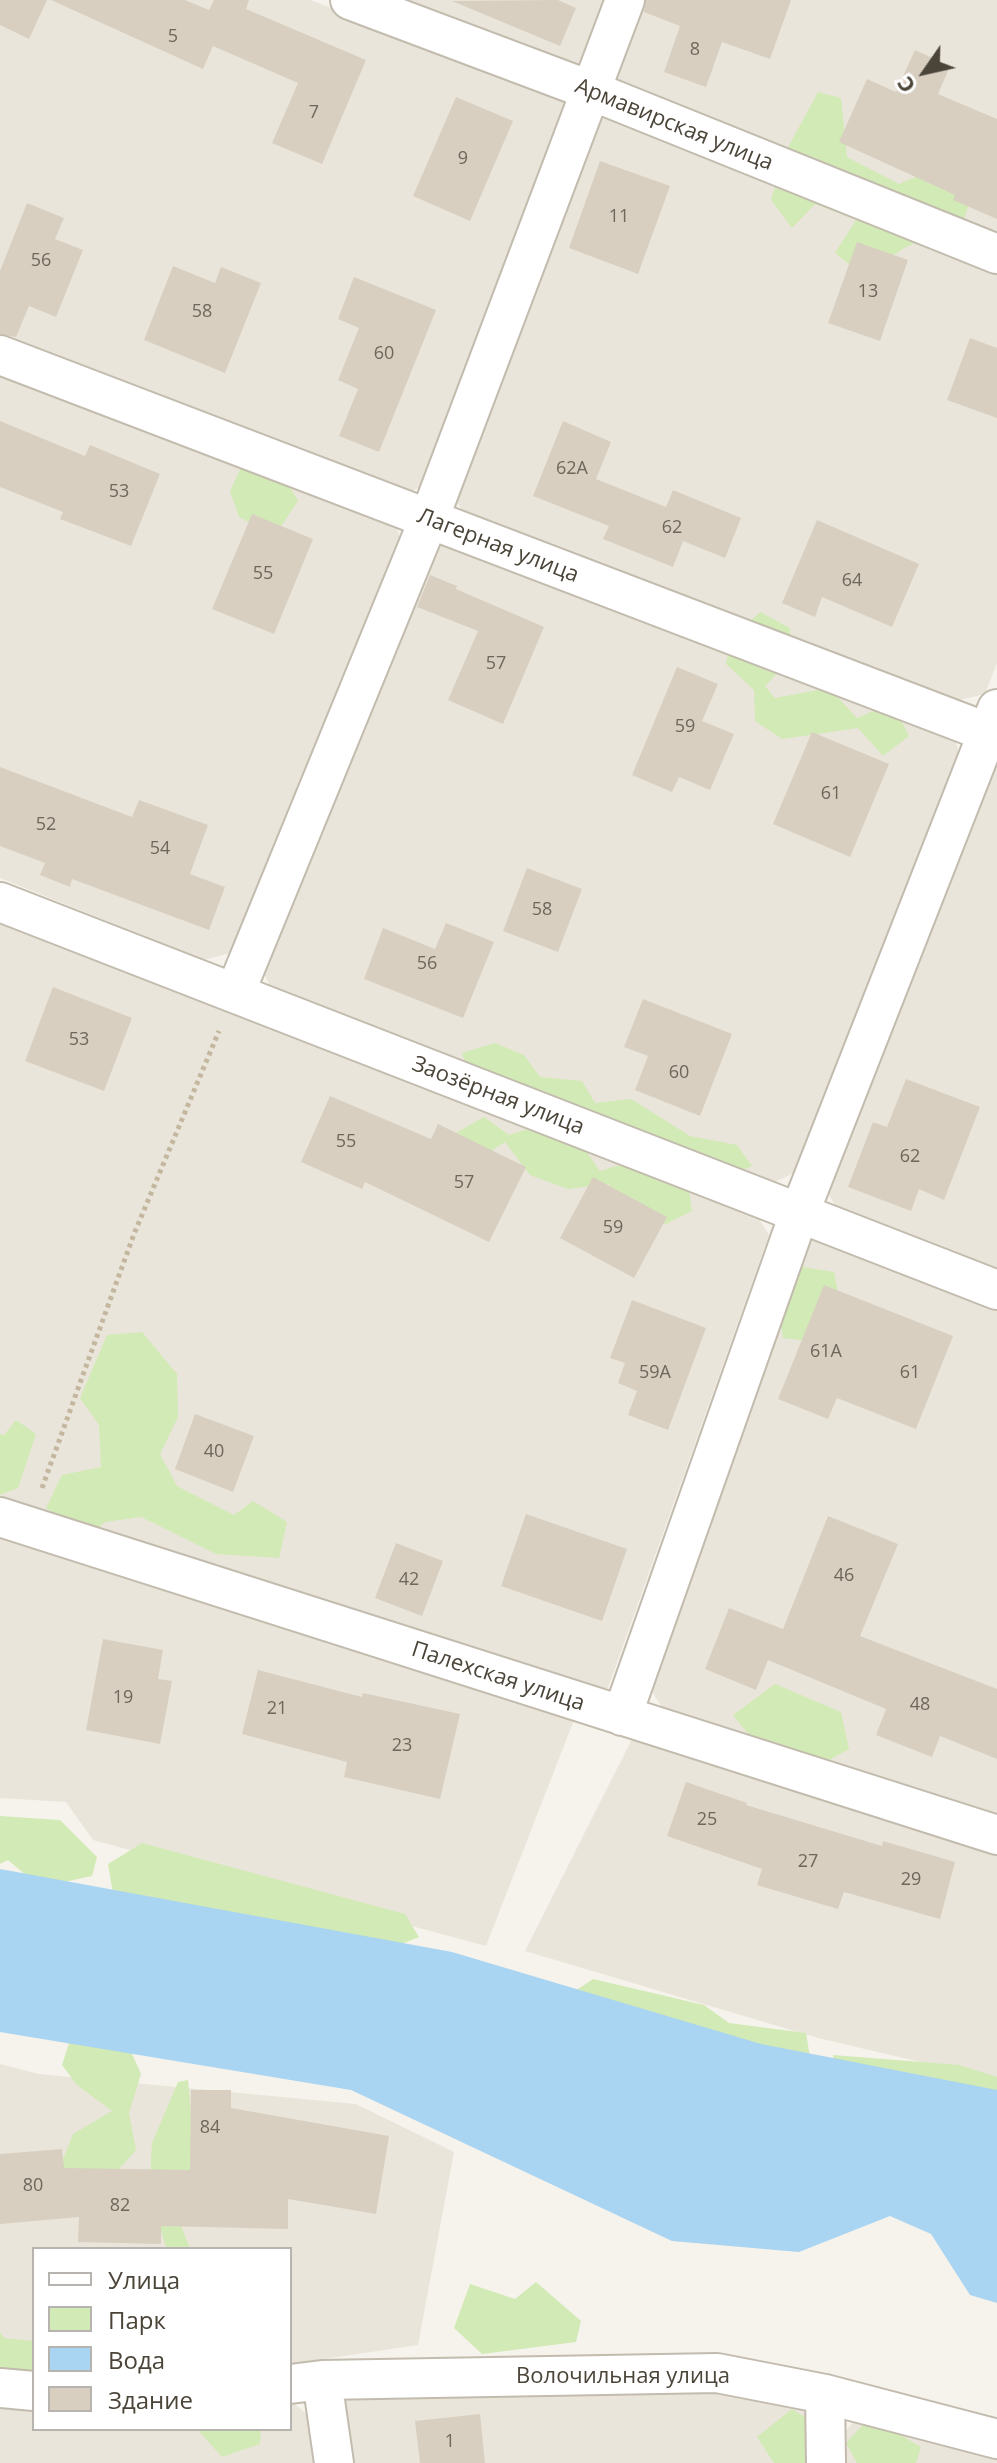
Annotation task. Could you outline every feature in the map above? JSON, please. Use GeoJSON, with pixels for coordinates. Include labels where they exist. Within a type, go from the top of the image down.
{"type":"FeatureCollection","features":[{"type":"Feature","properties":{"kind":"street","name":"Армавирская улица"},"geometry":{"type":"LineString","coordinates":[[350,0],[592,91],[997,254]]}},
{"type":"Feature","properties":{"kind":"street"},"geometry":{"type":"LineString","coordinates":[[235,993],[429,519],[625,0]]}},
{"type":"Feature","properties":{"kind":"street","name":"Лагерная улица"},"geometry":{"type":"LineString","coordinates":[[0,355],[429,519],[994,726]]}},
{"type":"Feature","properties":{"kind":"street"},"geometry":{"type":"LineString","coordinates":[[622,1716],[799,1214],[994,726]]}},
{"type":"Feature","properties":{"kind":"street","name":"Заозёрная улица"},"geometry":{"type":"LineString","coordinates":[[0,902],[997,1290]]}},
{"type":"Feature","properties":{"kind":"street","name":"Палехская улица"},"geometry":{"type":"LineString","coordinates":[[14,1522],[997,1835]]}},
{"type":"Feature","properties":{"kind":"street","name":"Волочильная улица"},"geometry":{"type":"LineString","coordinates":[[306,2382],[717,2373],[825,2394],[997,2439]]}},
{"type":"Feature","properties":{"kind":"street"},"geometry":{"type":"LineString","coordinates":[[306,2382],[334,2463]]}},
{"type":"Feature","properties":{"kind":"street"},"geometry":{"type":"LineString","coordinates":[[0,2388],[32,2391]]}},
{"type":"Feature","properties":{"kind":"street"},"geometry":{"type":"LineString","coordinates":[[825,2394],[826,2463]]}},
{"type":"Feature","properties":{"kind":"path"},"geometry":{"type":"LineString","coordinates":[[14,1522],[235,993]]}},
{"type":"Feature","properties":{"kind":"shaded area"},"geometry":{"type":"Polygon","coordinates":[[[0,0],[310,0],[572,99],[428,483],[406,494],[0,339],[0,0]]]}},
{"type":"Feature","properties":{"kind":"shaded area"},"geometry":{"type":"Polygon","coordinates":[[[389,0],[614,0],[593,62],[572,72],[389,0]]]}},
{"type":"Feature","properties":{"kind":"shaded area"},"geometry":{"type":"Polygon","coordinates":[[[642,0],[997,0],[997,235],[611,84],[642,0]]]}},
{"type":"Feature","properties":{"kind":"shaded area"},"geometry":{"type":"Polygon","coordinates":[[[596,110],[997,263],[997,663],[985,694],[956,701],[467,517],[451,494],[596,110]]]}},
{"type":"Feature","properties":{"kind":"shaded area"},"geometry":{"type":"Polygon","coordinates":[[[0,371],[393,520],[403,544],[238,951],[204,960],[0,878],[0,371]]]}},
{"type":"Feature","properties":{"kind":"shaded area"},"geometry":{"type":"Polygon","coordinates":[[[433,539],[953,733],[962,762],[794,1173],[766,1186],[273,993],[262,969],[433,539]]]}},
{"type":"Feature","properties":{"kind":"shaded area"},"geometry":{"type":"Polygon","coordinates":[[[997,764],[997,1273],[839,1212],[822,1183],[987,770],[997,764]]]}},
{"type":"Feature","properties":{"kind":"shaded area"},"geometry":{"type":"Polygon","coordinates":[[[0,916],[754,1211],[769,1235],[608,1688],[576,1691],[71,1517],[0,1496],[0,916]]]}},
{"type":"Feature","properties":{"kind":"shaded area"},"geometry":{"type":"Polygon","coordinates":[[[810,1233],[997,1305],[997,1822],[665,1712],[649,1687],[810,1233]]]}},
{"type":"Feature","properties":{"kind":"shaded area"},"geometry":{"type":"Polygon","coordinates":[[[0,1533],[574,1720],[486,1946],[93,1840],[66,1802],[0,1798],[0,1533]]]}},
{"type":"Feature","properties":{"kind":"shaded area"},"geometry":{"type":"Polygon","coordinates":[[[635,1733],[997,1851],[997,2080],[818,2038],[525,1951],[635,1733]]]}},
{"type":"Feature","properties":{"kind":"shaded area"},"geometry":{"type":"Polygon","coordinates":[[[0,2064],[39,2074],[356,2104],[454,2152],[418,2345],[292,2364],[292,2247],[32,2247],[32,2370],[0,2368],[0,2064]]]}},
{"type":"Feature","properties":{"kind":"shaded area"},"geometry":{"type":"Polygon","coordinates":[[[356,2385],[715,2387],[791,2400],[810,2413],[817,2463],[351,2463],[342,2403],[356,2385]]]}},
{"type":"Feature","properties":{"kind":"shaded area"},"geometry":{"type":"Polygon","coordinates":[[[292,2402],[310,2417],[317,2463],[0,2463],[0,2403],[32,2405],[32,2431],[292,2431],[292,2402]]]}},
{"type":"Feature","properties":{"kind":"shaded area"},"geometry":{"type":"Polygon","coordinates":[[[865,2406],[997,2446],[997,2463],[840,2463],[840,2439],[865,2406]]]}},
{"type":"Feature","properties":{"kind":"green space"},"geometry":{"type":"Polygon","coordinates":[[[818,92],[841,98],[847,157],[899,184],[942,166],[973,194],[963,221],[904,248],[863,276],[835,253],[856,220],[815,204],[792,228],[771,200],[785,153],[818,92]]]}},
{"type":"Feature","properties":{"kind":"green space"},"geometry":{"type":"Polygon","coordinates":[[[243,463],[277,464],[298,501],[275,535],[239,517],[230,491],[243,463]]]}},
{"type":"Feature","properties":{"kind":"green space"},"geometry":{"type":"Polygon","coordinates":[[[760,612],[790,628],[791,659],[765,686],[775,698],[829,688],[857,718],[892,703],[909,736],[883,756],[858,728],[782,739],[755,721],[754,690],[726,664],[731,640],[760,612]]]}},
{"type":"Feature","properties":{"kind":"green space"},"geometry":{"type":"Polygon","coordinates":[[[495,1043],[524,1055],[540,1077],[582,1081],[595,1103],[631,1099],[690,1136],[737,1145],[752,1166],[726,1176],[611,1134],[588,1111],[557,1122],[471,1079],[462,1053],[495,1043]]]}},
{"type":"Feature","properties":{"kind":"green space"},"geometry":{"type":"Polygon","coordinates":[[[484,1117],[509,1135],[537,1126],[582,1145],[600,1171],[637,1160],[688,1184],[692,1211],[666,1224],[621,1205],[609,1184],[568,1189],[530,1175],[505,1142],[477,1160],[456,1133],[484,1117]]]}},
{"type":"Feature","properties":{"kind":"green space"},"geometry":{"type":"Polygon","coordinates":[[[797,1266],[834,1272],[840,1302],[808,1341],[783,1338],[776,1294],[797,1266]]]}},
{"type":"Feature","properties":{"kind":"green space"},"geometry":{"type":"Polygon","coordinates":[[[142,1332],[177,1374],[178,1417],[160,1454],[177,1486],[234,1515],[253,1501],[287,1522],[279,1558],[216,1554],[141,1517],[105,1522],[90,1536],[46,1508],[62,1475],[101,1467],[99,1425],[80,1398],[107,1335],[142,1332]]]}},
{"type":"Feature","properties":{"kind":"green space"},"geometry":{"type":"Polygon","coordinates":[[[16,1420],[36,1434],[18,1488],[0,1495],[0,1434],[4,1435],[16,1420]]]}},
{"type":"Feature","properties":{"kind":"green space"},"geometry":{"type":"Polygon","coordinates":[[[775,1684],[841,1712],[849,1749],[826,1762],[750,1736],[733,1715],[775,1684]]]}},
{"type":"Feature","properties":{"kind":"green space"},"geometry":{"type":"Polygon","coordinates":[[[0,1816],[60,1820],[97,1857],[92,1876],[40,1887],[8,1860],[0,1864],[0,1816]]]}},
{"type":"Feature","properties":{"kind":"green space"},"geometry":{"type":"Polygon","coordinates":[[[142,1843],[405,1914],[419,1937],[384,1951],[115,1905],[108,1864],[142,1843]]]}},
{"type":"Feature","properties":{"kind":"green space"},"geometry":{"type":"Polygon","coordinates":[[[593,1979],[704,2005],[729,2023],[806,2033],[811,2063],[557,2003],[593,1979]]]}},
{"type":"Feature","properties":{"kind":"green space"},"geometry":{"type":"Polygon","coordinates":[[[72,2034],[126,2040],[141,2074],[129,2113],[136,2150],[100,2190],[58,2172],[73,2134],[112,2111],[77,2085],[62,2065],[72,2034]]]}},
{"type":"Feature","properties":{"kind":"green space"},"geometry":{"type":"Polygon","coordinates":[[[833,2055],[959,2065],[997,2077],[997,2111],[836,2080],[833,2055]]]}},
{"type":"Feature","properties":{"kind":"green space"},"geometry":{"type":"Polygon","coordinates":[[[188,2080],[197,2181],[179,2220],[189,2247],[166,2247],[149,2197],[152,2143],[178,2082],[188,2080]]]}},
{"type":"Feature","properties":{"kind":"green space"},"geometry":{"type":"Polygon","coordinates":[[[536,2282],[581,2321],[576,2342],[482,2354],[454,2328],[470,2284],[515,2299],[536,2282]]]}},
{"type":"Feature","properties":{"kind":"green space"},"geometry":{"type":"Polygon","coordinates":[[[0,2332],[4,2338],[32,2341],[32,2394],[0,2391],[0,2332]]]}},
{"type":"Feature","properties":{"kind":"green space"},"geometry":{"type":"Polygon","coordinates":[[[792,2409],[824,2429],[818,2463],[774,2463],[757,2437],[792,2409]]]}},
{"type":"Feature","properties":{"kind":"green space"},"geometry":{"type":"Polygon","coordinates":[[[870,2417],[921,2447],[916,2463],[857,2463],[846,2443],[870,2417]]]}},
{"type":"Feature","properties":{"kind":"green space"},"geometry":{"type":"Polygon","coordinates":[[[199,2431],[261,2431],[260,2444],[222,2457],[199,2431]]]}},
{"type":"Feature","properties":{"kind":"water"},"geometry":{"type":"Polygon","coordinates":[[[0,1869],[452,1952],[761,2044],[997,2090],[997,2303],[970,2295],[931,2234],[890,2216],[799,2252],[672,2241],[351,2090],[0,2032],[0,1869]]]}},
{"type":"Feature","properties":{"kind":"building"},"geometry":{"type":"Polygon","coordinates":[[[0,0],[47,0],[29,39],[0,25],[0,0]]]}},
{"type":"Feature","properties":{"kind":"building"},"geometry":{"type":"Polygon","coordinates":[[[51,0],[185,0],[209,10],[214,0],[249,0],[246,9],[366,60],[322,164],[272,143],[298,83],[213,46],[203,69],[51,0]]]}},
{"type":"Feature","properties":{"kind":"building"},"geometry":{"type":"Polygon","coordinates":[[[558,0],[576,8],[560,46],[452,1],[558,0]]]}},
{"type":"Feature","properties":{"kind":"building"},"geometry":{"type":"Polygon","coordinates":[[[646,0],[791,0],[770,59],[722,42],[706,87],[664,72],[680,26],[644,12],[646,0]]]}},
{"type":"Feature","properties":{"kind":"building"},"geometry":{"type":"Polygon","coordinates":[[[915,50],[950,66],[938,94],[997,119],[997,219],[953,200],[955,195],[839,142],[867,79],[896,92],[915,50]]]}},
{"type":"Feature","properties":{"kind":"building"},"geometry":{"type":"Polygon","coordinates":[[[456,97],[513,121],[470,221],[413,196],[456,97]]]}},
{"type":"Feature","properties":{"kind":"building"},"geometry":{"type":"Polygon","coordinates":[[[600,161],[670,186],[638,274],[569,248],[600,161]]]}},
{"type":"Feature","properties":{"kind":"building"},"geometry":{"type":"Polygon","coordinates":[[[27,203],[64,218],[55,239],[83,250],[56,317],[29,306],[16,337],[0,334],[0,271],[27,203]]]}},
{"type":"Feature","properties":{"kind":"building"},"geometry":{"type":"Polygon","coordinates":[[[857,242],[908,260],[880,341],[828,323],[857,242]]]}},
{"type":"Feature","properties":{"kind":"building"},"geometry":{"type":"Polygon","coordinates":[[[173,266],[215,283],[221,267],[261,283],[225,373],[144,340],[173,266]]]}},
{"type":"Feature","properties":{"kind":"building"},"geometry":{"type":"Polygon","coordinates":[[[354,277],[436,310],[379,452],[339,436],[358,389],[338,380],[359,328],[338,319],[354,277]]]}},
{"type":"Feature","properties":{"kind":"building"},"geometry":{"type":"Polygon","coordinates":[[[970,338],[997,348],[997,418],[947,400],[970,338]]]}},
{"type":"Feature","properties":{"kind":"building"},"geometry":{"type":"Polygon","coordinates":[[[0,421],[85,456],[90,445],[160,474],[131,546],[60,519],[63,512],[0,487],[0,421]]]}},
{"type":"Feature","properties":{"kind":"building"},"geometry":{"type":"Polygon","coordinates":[[[563,421],[611,442],[596,479],[666,507],[673,490],[741,518],[725,558],[683,541],[673,567],[603,539],[609,526],[533,496],[563,421]]]}},
{"type":"Feature","properties":{"kind":"building"},"geometry":{"type":"Polygon","coordinates":[[[252,514],[313,539],[274,634],[212,609],[252,514]]]}},
{"type":"Feature","properties":{"kind":"building"},"geometry":{"type":"Polygon","coordinates":[[[817,520],[919,564],[892,627],[822,597],[815,617],[782,603],[817,520]]]}},
{"type":"Feature","properties":{"kind":"building"},"geometry":{"type":"Polygon","coordinates":[[[430,575],[544,627],[503,724],[448,700],[478,631],[417,607],[430,575]]]}},
{"type":"Feature","properties":{"kind":"building"},"geometry":{"type":"Polygon","coordinates":[[[677,667],[718,684],[702,721],[734,734],[710,790],[679,777],[672,792],[632,775],[677,667]]]}},
{"type":"Feature","properties":{"kind":"building"},"geometry":{"type":"Polygon","coordinates":[[[812,732],[889,764],[850,857],[773,824],[812,732]]]}},
{"type":"Feature","properties":{"kind":"building"},"geometry":{"type":"Polygon","coordinates":[[[0,767],[132,817],[139,800],[208,825],[190,874],[225,887],[209,930],[72,879],[70,887],[40,875],[45,863],[0,846],[0,767]]]}},
{"type":"Feature","properties":{"kind":"building"},"geometry":{"type":"Polygon","coordinates":[[[527,868],[582,889],[558,952],[503,931],[527,868]]]}},
{"type":"Feature","properties":{"kind":"building"},"geometry":{"type":"Polygon","coordinates":[[[446,923],[494,942],[463,1018],[364,979],[383,928],[435,949],[446,923]]]}},
{"type":"Feature","properties":{"kind":"building"},"geometry":{"type":"Polygon","coordinates":[[[53,987],[132,1018],[104,1091],[25,1061],[53,987]]]}},
{"type":"Feature","properties":{"kind":"building"},"geometry":{"type":"Polygon","coordinates":[[[643,999],[732,1034],[700,1116],[635,1090],[648,1056],[624,1047],[643,999]]]}},
{"type":"Feature","properties":{"kind":"building"},"geometry":{"type":"Polygon","coordinates":[[[906,1079],[980,1107],[944,1200],[919,1189],[911,1211],[848,1187],[873,1122],[887,1127],[906,1079]]]}},
{"type":"Feature","properties":{"kind":"building"},"geometry":{"type":"Polygon","coordinates":[[[330,1096],[431,1139],[438,1124],[526,1167],[489,1242],[365,1182],[362,1189],[301,1162],[330,1096]]]}},
{"type":"Feature","properties":{"kind":"building"},"geometry":{"type":"Polygon","coordinates":[[[593,1177],[667,1217],[634,1278],[560,1238],[593,1177]]]}},
{"type":"Feature","properties":{"kind":"building"},"geometry":{"type":"Polygon","coordinates":[[[824,1285],[953,1336],[916,1429],[837,1398],[828,1419],[778,1399],[824,1285]]]}},
{"type":"Feature","properties":{"kind":"building"},"geometry":{"type":"Polygon","coordinates":[[[632,1300],[706,1328],[668,1430],[628,1415],[637,1391],[618,1383],[625,1363],[610,1358],[632,1300]]]}},
{"type":"Feature","properties":{"kind":"building"},"geometry":{"type":"Polygon","coordinates":[[[195,1414],[254,1436],[233,1492],[175,1469],[195,1414]]]}},
{"type":"Feature","properties":{"kind":"building"},"geometry":{"type":"Polygon","coordinates":[[[526,1514],[627,1549],[602,1621],[501,1586],[526,1514]]]}},
{"type":"Feature","properties":{"kind":"building"},"geometry":{"type":"Polygon","coordinates":[[[828,1516],[898,1544],[860,1636],[997,1689],[997,1759],[940,1736],[932,1757],[876,1735],[886,1709],[768,1660],[756,1690],[705,1669],[729,1608],[783,1629],[828,1516]]]}},
{"type":"Feature","properties":{"kind":"building"},"geometry":{"type":"Polygon","coordinates":[[[396,1543],[443,1561],[422,1616],[375,1598],[396,1543]]]}},
{"type":"Feature","properties":{"kind":"building"},"geometry":{"type":"Polygon","coordinates":[[[103,1639],[163,1650],[158,1679],[172,1681],[160,1744],[86,1730],[103,1639]]]}},
{"type":"Feature","properties":{"kind":"building"},"geometry":{"type":"Polygon","coordinates":[[[258,1670],[362,1697],[363,1693],[460,1714],[440,1799],[344,1777],[347,1762],[242,1734],[258,1670]]]}},
{"type":"Feature","properties":{"kind":"building"},"geometry":{"type":"Polygon","coordinates":[[[686,1782],[746,1805],[882,1846],[883,1841],[955,1862],[940,1919],[844,1892],[838,1909],[757,1885],[762,1869],[667,1836],[686,1782]]]}},
{"type":"Feature","properties":{"kind":"building"},"geometry":{"type":"Polygon","coordinates":[[[191,2090],[231,2090],[231,2108],[389,2136],[376,2214],[288,2199],[288,2229],[161,2226],[161,2244],[78,2242],[79,2217],[0,2224],[0,2154],[62,2149],[64,2168],[190,2170],[191,2090]]]}},
{"type":"Feature","properties":{"kind":"building"},"geometry":{"type":"Polygon","coordinates":[[[480,2414],[485,2463],[420,2463],[415,2421],[480,2414]]]}}]}
